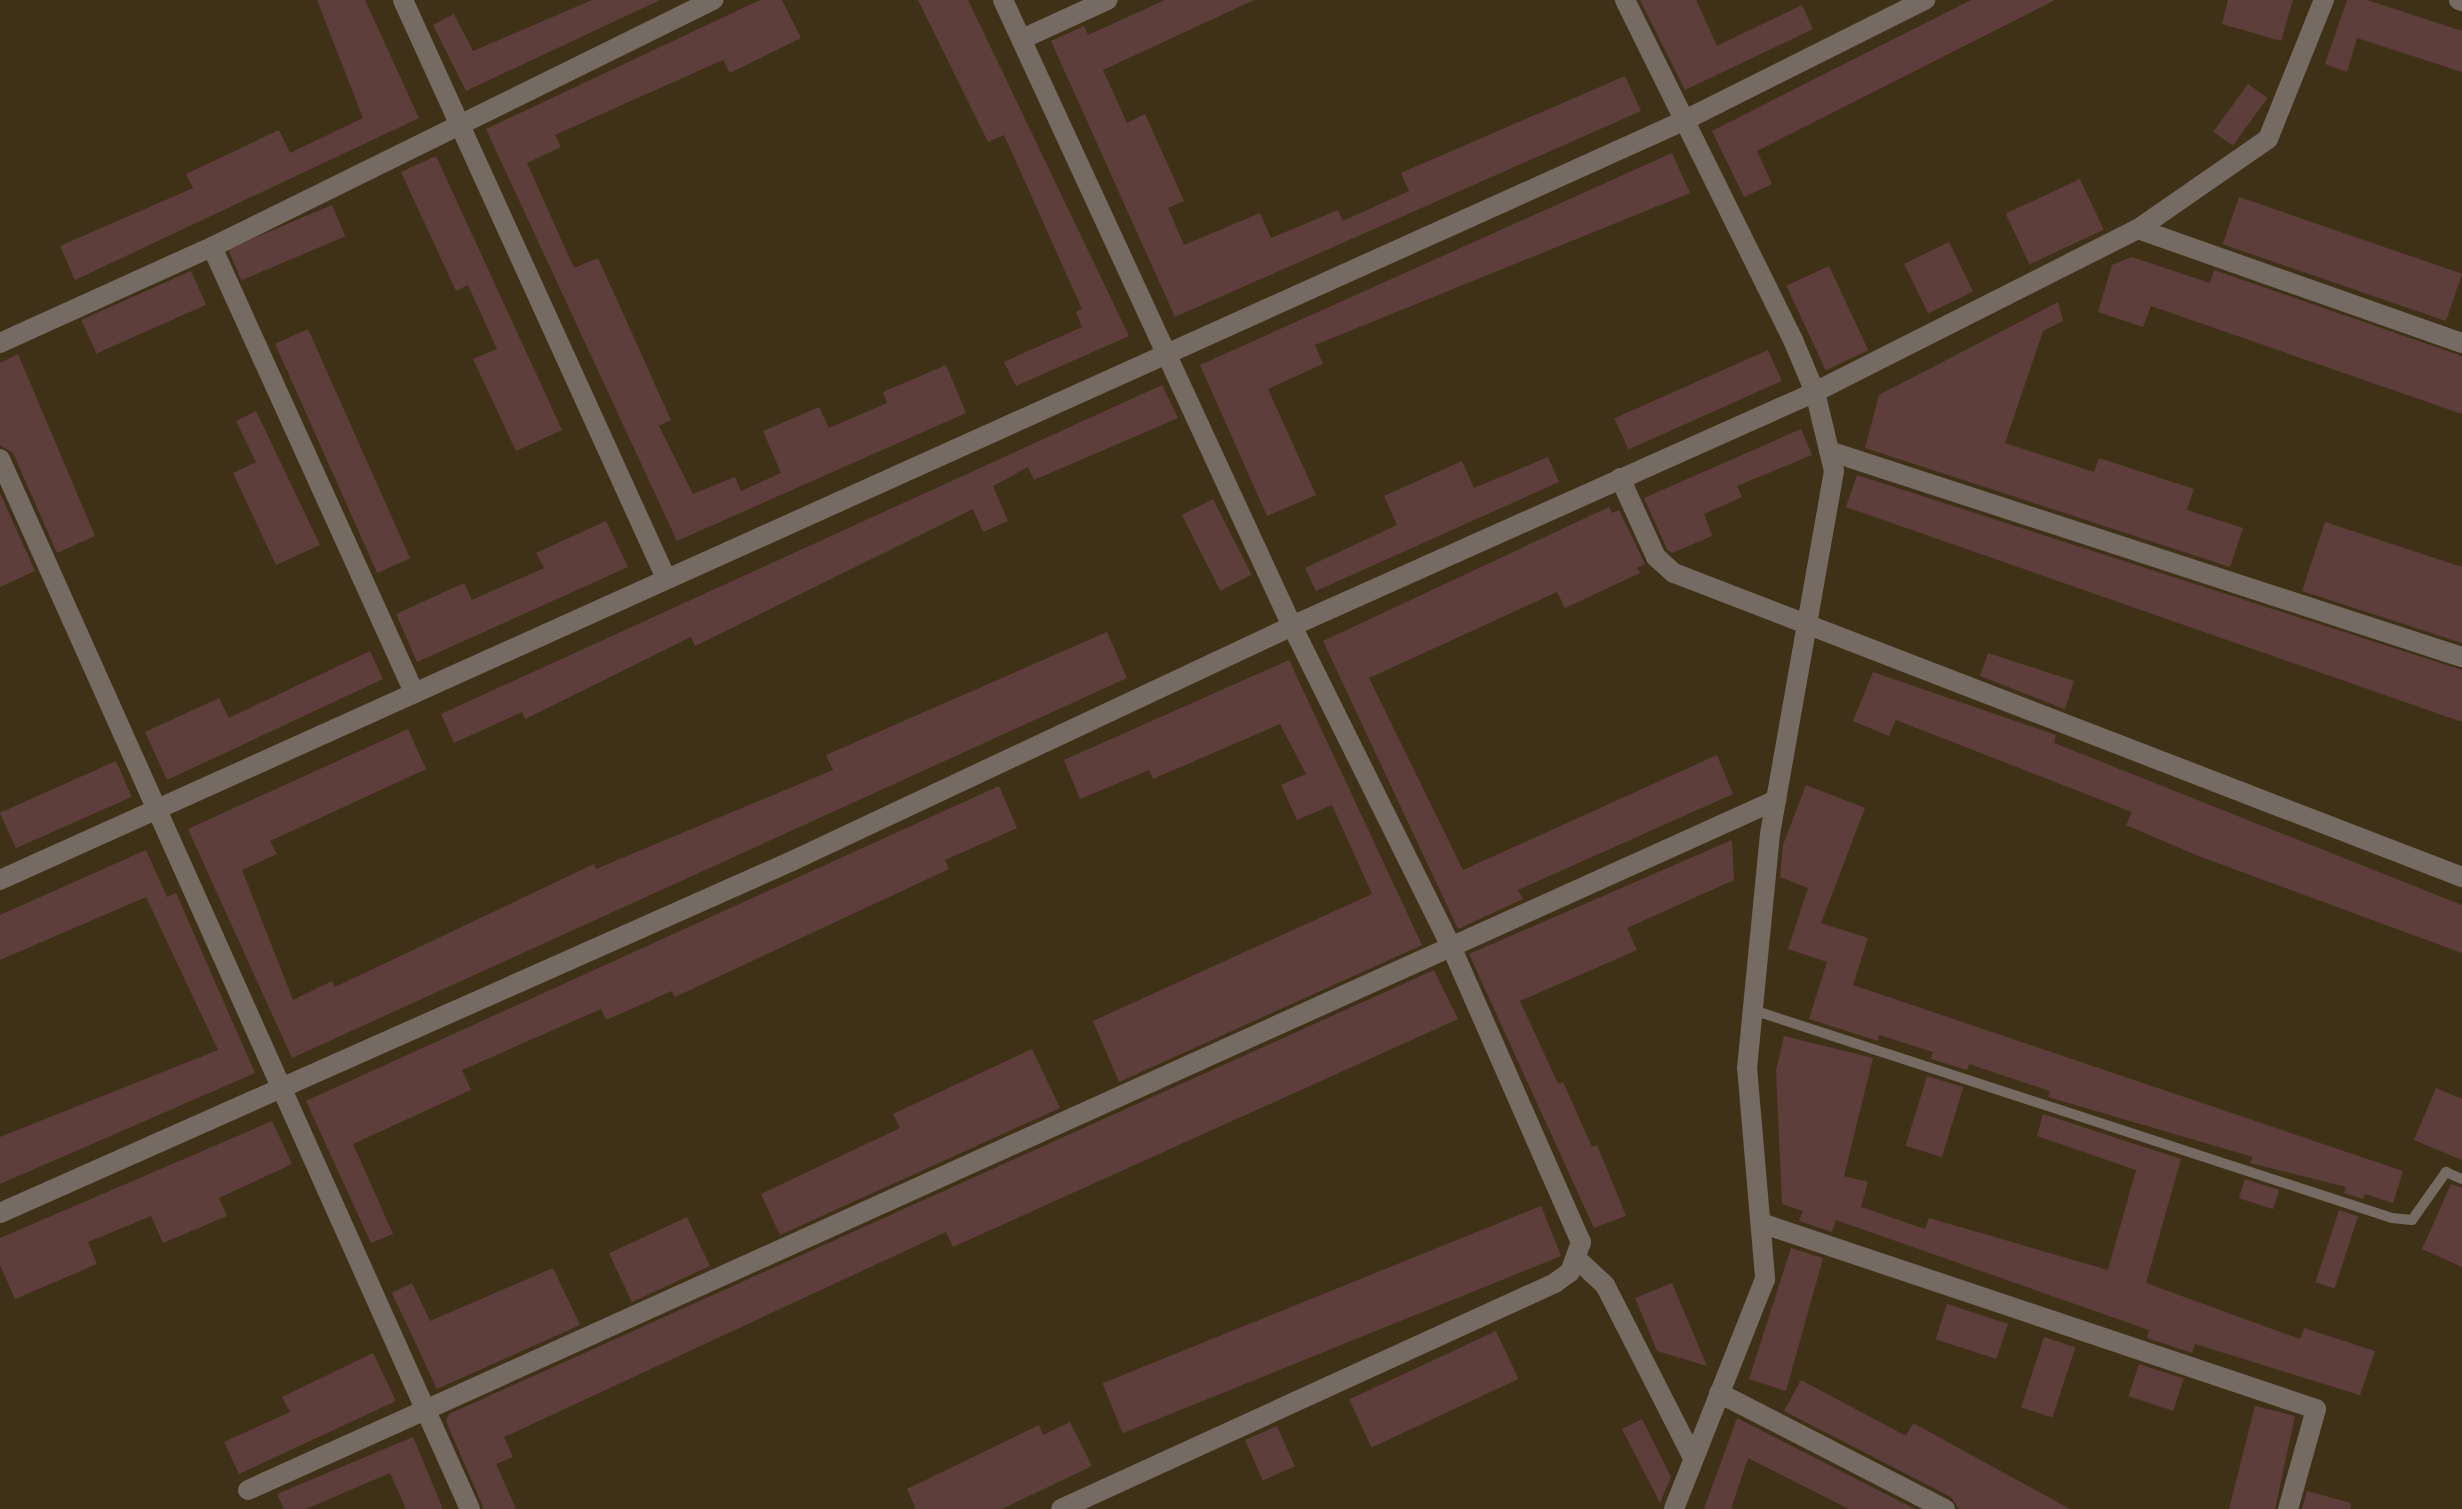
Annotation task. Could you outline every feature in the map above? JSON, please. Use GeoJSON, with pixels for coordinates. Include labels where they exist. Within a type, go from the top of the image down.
{"type":"FeatureCollection","features":[{"type":"Feature","properties":{"kind":"street"},"geometry":{"type":"LineString","coordinates":[[403,0],[665,576]]}},
{"type":"Feature","properties":{"kind":"street"},"geometry":{"type":"LineString","coordinates":[[0,343],[212,247],[459,120],[714,0]]}},
{"type":"Feature","properties":{"kind":"street"},"geometry":{"type":"LineString","coordinates":[[1003,0],[1292,626],[1450,944],[1574,1216],[1580,1242],[1576,1259],[1554,1283],[1062,1509]]}},
{"type":"Feature","properties":{"kind":"street"},"geometry":{"type":"LineString","coordinates":[[1022,39],[1107,0]]}},
{"type":"Feature","properties":{"kind":"street"},"geometry":{"type":"LineString","coordinates":[[1624,0],[1815,392],[1834,471],[1776,800],[1747,1067],[1765,1279],[1674,1509]]}},
{"type":"Feature","properties":{"kind":"street"},"geometry":{"type":"LineString","coordinates":[[0,880],[160,812],[665,576],[1683,121],[1925,0]]}},
{"type":"Feature","properties":{"kind":"street"},"geometry":{"type":"LineString","coordinates":[[0,1214],[792,861],[1292,626],[1815,392],[2138,228],[2268,139],[2324,0]]}},
{"type":"Feature","properties":{"kind":"street"},"geometry":{"type":"LineString","coordinates":[[2138,228],[2462,342]]}},
{"type":"Feature","properties":{"kind":"street"},"geometry":{"type":"LineString","coordinates":[[212,247],[414,693]]}},
{"type":"Feature","properties":{"kind":"street"},"geometry":{"type":"LineString","coordinates":[[1829,451],[2462,657]]}},
{"type":"Feature","properties":{"kind":"street"},"geometry":{"type":"LineString","coordinates":[[0,459],[429,1410],[470,1509]]}},
{"type":"Feature","properties":{"kind":"street"},"geometry":{"type":"LineString","coordinates":[[1620,478],[1656,557],[1674,573],[2462,878]]}},
{"type":"Feature","properties":{"kind":"street"},"geometry":{"type":"LineString","coordinates":[[248,1490],[1776,800]]}},
{"type":"Feature","properties":{"kind":"street"},"geometry":{"type":"LineString","coordinates":[[1761,1223],[2316,1409],[2288,1509]]}},
{"type":"Feature","properties":{"kind":"street"},"geometry":{"type":"LineString","coordinates":[[1576,1259],[1604,1285],[1693,1458]]}},
{"type":"Feature","properties":{"kind":"street"},"geometry":{"type":"LineString","coordinates":[[1719,1394],[1945,1509]]}},
{"type":"Feature","properties":{"kind":"lane"},"geometry":{"type":"LineString","coordinates":[[1753,1010],[2392,1218],[2412,1220],[2446,1172],[2462,1179]]}},
{"type":"Feature","properties":{"kind":"building"},"geometry":{"type":"Polygon","coordinates":[[[317,0],[365,0],[419,118],[75,280],[60,246],[193,188],[186,174],[279,130],[290,153],[363,118],[317,0]]]}},
{"type":"Feature","properties":{"kind":"building"},"geometry":{"type":"Polygon","coordinates":[[[592,0],[660,0],[466,91],[433,25],[454,14],[473,51],[592,0]]]}},
{"type":"Feature","properties":{"kind":"building"},"geometry":{"type":"Polygon","coordinates":[[[760,0],[782,0],[801,38],[730,73],[723,60],[555,135],[561,147],[527,163],[574,268],[598,258],[671,420],[659,426],[693,494],[735,477],[741,491],[781,473],[763,431],[819,407],[829,428],[887,403],[883,392],[946,365],[966,413],[677,541],[486,129],[760,0]]]}},
{"type":"Feature","properties":{"kind":"building"},"geometry":{"type":"Polygon","coordinates":[[[918,0],[968,0],[1129,336],[1016,386],[1004,362],[1082,327],[1076,312],[1082,309],[1004,135],[988,142],[918,0]]]}},
{"type":"Feature","properties":{"kind":"building"},"geometry":{"type":"Polygon","coordinates":[[[1165,0],[1254,0],[1103,70],[1127,123],[1145,114],[1184,201],[1168,208],[1184,245],[1260,213],[1271,238],[1338,210],[1343,221],[1409,191],[1401,173],[1625,76],[1641,111],[1175,317],[1051,41],[1084,26],[1088,35],[1165,0]]]}},
{"type":"Feature","properties":{"kind":"building"},"geometry":{"type":"Polygon","coordinates":[[[1640,0],[1696,0],[1717,46],[1802,5],[1813,29],[1685,90],[1640,0]]]}},
{"type":"Feature","properties":{"kind":"building"},"geometry":{"type":"Polygon","coordinates":[[[1971,0],[2055,0],[1757,151],[1772,184],[1744,197],[1712,131],[1971,0]]]}},
{"type":"Feature","properties":{"kind":"building"},"geometry":{"type":"Polygon","coordinates":[[[2228,0],[2293,0],[2281,41],[2222,24],[2228,0]]]}},
{"type":"Feature","properties":{"kind":"building"},"geometry":{"type":"Polygon","coordinates":[[[2347,0],[2367,0],[2462,31],[2462,72],[2357,38],[2347,72],[2325,64],[2347,0]]]}},
{"type":"Feature","properties":{"kind":"building"},"geometry":{"type":"Polygon","coordinates":[[[2248,84],[2267,98],[2233,146],[2213,132],[2248,84]]]}},
{"type":"Feature","properties":{"kind":"building"},"geometry":{"type":"Polygon","coordinates":[[[1672,153],[1690,193],[1315,345],[1323,364],[1268,389],[1316,495],[1267,516],[1200,365],[1672,153]]]}},
{"type":"Feature","properties":{"kind":"building"},"geometry":{"type":"Polygon","coordinates":[[[436,156],[562,430],[516,451],[473,359],[497,349],[468,285],[456,291],[401,172],[436,156]]]}},
{"type":"Feature","properties":{"kind":"building"},"geometry":{"type":"Polygon","coordinates":[[[2080,179],[2104,230],[2029,264],[2006,214],[2080,179]]]}},
{"type":"Feature","properties":{"kind":"building"},"geometry":{"type":"Polygon","coordinates":[[[2239,197],[2462,274],[2446,321],[2223,244],[2239,197]]]}},
{"type":"Feature","properties":{"kind":"building"},"geometry":{"type":"Polygon","coordinates":[[[332,205],[345,236],[241,280],[228,249],[332,205]]]}},
{"type":"Feature","properties":{"kind":"building"},"geometry":{"type":"Polygon","coordinates":[[[1949,242],[1973,291],[1928,313],[1904,264],[1949,242]]]}},
{"type":"Feature","properties":{"kind":"building"},"geometry":{"type":"Polygon","coordinates":[[[2132,257],[2210,283],[2214,270],[2462,356],[2462,414],[2151,306],[2143,327],[2098,312],[2112,265],[2132,257]]]}},
{"type":"Feature","properties":{"kind":"building"},"geometry":{"type":"Polygon","coordinates":[[[1829,266],[1868,350],[1826,370],[1786,286],[1829,266]]]}},
{"type":"Feature","properties":{"kind":"building"},"geometry":{"type":"Polygon","coordinates":[[[191,271],[206,305],[96,354],[81,320],[191,271]]]}},
{"type":"Feature","properties":{"kind":"building"},"geometry":{"type":"Polygon","coordinates":[[[2058,302],[2063,321],[2043,331],[2005,443],[2094,472],[2099,458],[2194,489],[2187,510],[2243,528],[2230,567],[1865,448],[1879,395],[2058,302]]]}},
{"type":"Feature","properties":{"kind":"building"},"geometry":{"type":"Polygon","coordinates":[[[308,329],[410,558],[377,573],[275,344],[308,329]]]}},
{"type":"Feature","properties":{"kind":"building"},"geometry":{"type":"Polygon","coordinates":[[[1768,350],[1782,381],[1628,449],[1615,418],[1768,350]]]}},
{"type":"Feature","properties":{"kind":"building"},"geometry":{"type":"Polygon","coordinates":[[[18,354],[95,536],[57,553],[13,453],[0,445],[0,363],[18,354]]]}},
{"type":"Feature","properties":{"kind":"building"},"geometry":{"type":"Polygon","coordinates":[[[1162,385],[1178,418],[1034,480],[1028,467],[993,486],[1008,521],[983,532],[973,509],[695,646],[691,637],[525,719],[522,712],[454,743],[441,714],[1162,385]]]}},
{"type":"Feature","properties":{"kind":"building"},"geometry":{"type":"Polygon","coordinates":[[[256,411],[320,545],[276,565],[233,473],[256,462],[236,421],[256,411]]]}},
{"type":"Feature","properties":{"kind":"building"},"geometry":{"type":"Polygon","coordinates":[[[1801,429],[1812,455],[1737,486],[1742,497],[1704,514],[1712,536],[1672,553],[1667,549],[1644,498],[1801,429]]]}},
{"type":"Feature","properties":{"kind":"building"},"geometry":{"type":"Polygon","coordinates":[[[1548,457],[1559,482],[1316,591],[1305,568],[1397,525],[1384,496],[1462,461],[1474,488],[1548,457]]]}},
{"type":"Feature","properties":{"kind":"building"},"geometry":{"type":"Polygon","coordinates":[[[1857,475],[2462,670],[2462,722],[1846,507],[1857,475]]]}},
{"type":"Feature","properties":{"kind":"building"},"geometry":{"type":"Polygon","coordinates":[[[0,493],[35,571],[0,587],[0,493]]]}},
{"type":"Feature","properties":{"kind":"building"},"geometry":{"type":"Polygon","coordinates":[[[1213,499],[1252,575],[1220,591],[1182,515],[1213,499]]]}},
{"type":"Feature","properties":{"kind":"building"},"geometry":{"type":"Polygon","coordinates":[[[1609,507],[1612,513],[1619,510],[1645,564],[1637,568],[1640,573],[1565,608],[1557,592],[1369,678],[1463,870],[1717,755],[1733,794],[1518,890],[1523,899],[1458,929],[1323,641],[1609,507]]]}},
{"type":"Feature","properties":{"kind":"building"},"geometry":{"type":"Polygon","coordinates":[[[606,521],[628,567],[417,662],[396,614],[464,583],[472,600],[544,568],[536,553],[606,521]]]}},
{"type":"Feature","properties":{"kind":"building"},"geometry":{"type":"Polygon","coordinates":[[[2325,522],[2462,567],[2462,643],[2302,591],[2325,522]]]}},
{"type":"Feature","properties":{"kind":"building"},"geometry":{"type":"Polygon","coordinates":[[[1107,632],[1127,678],[292,1058],[188,829],[408,729],[426,769],[270,841],[277,854],[242,870],[293,1000],[332,981],[335,987],[594,864],[596,869],[833,770],[826,755],[1107,632]]]}},
{"type":"Feature","properties":{"kind":"building"},"geometry":{"type":"Polygon","coordinates":[[[370,651],[383,679],[167,780],[145,732],[219,698],[229,718],[370,651]]]}},
{"type":"Feature","properties":{"kind":"building"},"geometry":{"type":"Polygon","coordinates":[[[1988,653],[2074,681],[2065,709],[1980,676],[1988,653]]]}},
{"type":"Feature","properties":{"kind":"building"},"geometry":{"type":"Polygon","coordinates":[[[1289,660],[1422,945],[1119,1082],[1093,1021],[1372,894],[1332,805],[1297,820],[1281,785],[1306,774],[1280,724],[1153,779],[1149,770],[1080,799],[1064,760],[1289,660]]]}},
{"type":"Feature","properties":{"kind":"building"},"geometry":{"type":"Polygon","coordinates":[[[1873,672],[2056,735],[2054,743],[2462,905],[2462,953],[2196,855],[2126,825],[2132,812],[1896,720],[1889,736],[1853,721],[1873,672]]]}},
{"type":"Feature","properties":{"kind":"building"},"geometry":{"type":"Polygon","coordinates":[[[116,761],[132,797],[16,848],[0,813],[116,761]]]}},
{"type":"Feature","properties":{"kind":"building"},"geometry":{"type":"Polygon","coordinates":[[[1806,785],[1865,808],[1821,923],[1868,938],[1853,985],[2403,1171],[2393,1203],[2365,1194],[2363,1199],[2344,1193],[2346,1187],[2250,1163],[2253,1157],[2048,1097],[2050,1091],[1969,1064],[1967,1070],[1931,1059],[1933,1052],[1879,1035],[1878,1041],[1809,1019],[1827,962],[1788,949],[1808,888],[1780,877],[1783,845],[1806,785]]]}},
{"type":"Feature","properties":{"kind":"building"},"geometry":{"type":"Polygon","coordinates":[[[999,786],[1017,828],[945,860],[949,869],[675,997],[672,991],[606,1020],[601,1009],[462,1070],[471,1090],[353,1144],[393,1234],[371,1243],[306,1101],[999,786]]]}},
{"type":"Feature","properties":{"kind":"building"},"geometry":{"type":"Polygon","coordinates":[[[1732,840],[1734,880],[1627,928],[1637,950],[1520,1001],[1558,1084],[1563,1082],[1592,1147],[1597,1145],[1626,1216],[1594,1228],[1469,954],[1732,840]]]}},
{"type":"Feature","properties":{"kind":"building"},"geometry":{"type":"Polygon","coordinates":[[[146,850],[167,897],[176,893],[255,1073],[0,1184],[0,1137],[218,1050],[146,897],[0,960],[0,915],[146,850]]]}},
{"type":"Feature","properties":{"kind":"building"},"geometry":{"type":"Polygon","coordinates":[[[1434,970],[1458,1019],[953,1247],[946,1232],[504,1437],[513,1457],[496,1464],[516,1509],[484,1509],[446,1421],[449,1414],[1434,970]]]}},
{"type":"Feature","properties":{"kind":"building"},"geometry":{"type":"Polygon","coordinates":[[[1784,1036],[1873,1058],[1844,1176],[1868,1182],[1861,1207],[1925,1229],[1929,1218],[2108,1270],[2136,1170],[2037,1136],[2043,1114],[2181,1159],[2146,1283],[2300,1339],[2304,1328],[2375,1351],[2360,1395],[2195,1344],[2192,1353],[2147,1338],[2149,1330],[1836,1220],[1832,1232],[1799,1221],[1803,1211],[1782,1204],[1776,1071],[1784,1036]]]}},
{"type":"Feature","properties":{"kind":"building"},"geometry":{"type":"Polygon","coordinates":[[[1032,1049],[1060,1108],[780,1235],[761,1194],[900,1128],[893,1114],[1032,1049]]]}},
{"type":"Feature","properties":{"kind":"building"},"geometry":{"type":"Polygon","coordinates":[[[1927,1076],[1963,1087],[1942,1157],[1906,1146],[1927,1076]]]}},
{"type":"Feature","properties":{"kind":"building"},"geometry":{"type":"Polygon","coordinates":[[[2436,1088],[2462,1099],[2462,1160],[2414,1140],[2436,1088]]]}},
{"type":"Feature","properties":{"kind":"building"},"geometry":{"type":"Polygon","coordinates":[[[272,1121],[292,1164],[219,1198],[227,1216],[163,1243],[151,1216],[88,1242],[97,1264],[15,1299],[0,1265],[0,1238],[272,1121]]]}},
{"type":"Feature","properties":{"kind":"building"},"geometry":{"type":"Polygon","coordinates":[[[2245,1179],[2279,1190],[2273,1209],[2239,1198],[2245,1179]]]}},
{"type":"Feature","properties":{"kind":"building"},"geometry":{"type":"Polygon","coordinates":[[[2451,1184],[2462,1188],[2462,1267],[2422,1249],[2451,1184]]]}},
{"type":"Feature","properties":{"kind":"building"},"geometry":{"type":"Polygon","coordinates":[[[1541,1206],[1561,1256],[1123,1433],[1102,1383],[1541,1206]]]}},
{"type":"Feature","properties":{"kind":"building"},"geometry":{"type":"Polygon","coordinates":[[[2339,1210],[2358,1216],[2335,1288],[2316,1282],[2339,1210]]]}},
{"type":"Feature","properties":{"kind":"building"},"geometry":{"type":"Polygon","coordinates":[[[687,1217],[710,1266],[632,1302],[609,1253],[687,1217]]]}},
{"type":"Feature","properties":{"kind":"building"},"geometry":{"type":"Polygon","coordinates":[[[1791,1248],[1823,1258],[1786,1391],[1749,1379],[1791,1248]]]}},
{"type":"Feature","properties":{"kind":"building"},"geometry":{"type":"Polygon","coordinates":[[[553,1268],[580,1325],[437,1389],[392,1293],[412,1283],[430,1321],[553,1268]]]}},
{"type":"Feature","properties":{"kind":"building"},"geometry":{"type":"Polygon","coordinates":[[[1672,1283],[1707,1366],[1657,1351],[1635,1298],[1672,1283]]]}},
{"type":"Feature","properties":{"kind":"building"},"geometry":{"type":"Polygon","coordinates":[[[1947,1304],[2008,1324],[1996,1359],[1936,1339],[1947,1304]]]}},
{"type":"Feature","properties":{"kind":"building"},"geometry":{"type":"Polygon","coordinates":[[[1496,1331],[1518,1379],[1372,1447],[1349,1399],[1496,1331]]]}},
{"type":"Feature","properties":{"kind":"building"},"geometry":{"type":"Polygon","coordinates":[[[2044,1337],[2075,1347],[2053,1418],[2021,1407],[2044,1337]]]}},
{"type":"Feature","properties":{"kind":"building"},"geometry":{"type":"Polygon","coordinates":[[[373,1353],[396,1401],[239,1474],[224,1442],[290,1412],[282,1397],[373,1353]]]}},
{"type":"Feature","properties":{"kind":"building"},"geometry":{"type":"Polygon","coordinates":[[[2139,1364],[2184,1379],[2173,1411],[2128,1396],[2139,1364]]]}},
{"type":"Feature","properties":{"kind":"building"},"geometry":{"type":"Polygon","coordinates":[[[1801,1380],[1906,1436],[1913,1423],[2070,1509],[1959,1509],[1951,1497],[1784,1411],[1801,1380]]]}},
{"type":"Feature","properties":{"kind":"building"},"geometry":{"type":"Polygon","coordinates":[[[2255,1406],[2295,1416],[2275,1509],[2229,1509],[2255,1406]]]}},
{"type":"Feature","properties":{"kind":"building"},"geometry":{"type":"Polygon","coordinates":[[[1737,1418],[1915,1509],[1849,1509],[1748,1458],[1731,1509],[1704,1509],[1737,1418]]]}},
{"type":"Feature","properties":{"kind":"building"},"geometry":{"type":"Polygon","coordinates":[[[1642,1419],[1671,1477],[1660,1503],[1622,1429],[1642,1419]]]}},
{"type":"Feature","properties":{"kind":"building"},"geometry":{"type":"Polygon","coordinates":[[[1070,1422],[1092,1466],[1002,1509],[916,1509],[907,1489],[1039,1425],[1043,1435],[1070,1422]]]}},
{"type":"Feature","properties":{"kind":"building"},"geometry":{"type":"Polygon","coordinates":[[[1277,1426],[1295,1466],[1263,1480],[1245,1440],[1277,1426]]]}},
{"type":"Feature","properties":{"kind":"building"},"geometry":{"type":"Polygon","coordinates":[[[413,1437],[443,1509],[406,1509],[390,1473],[306,1509],[284,1509],[277,1494],[413,1437]]]}},
{"type":"Feature","properties":{"kind":"building"},"geometry":{"type":"Polygon","coordinates":[[[2307,1491],[2351,1503],[2350,1509],[2302,1509],[2307,1491]]]}}]}
